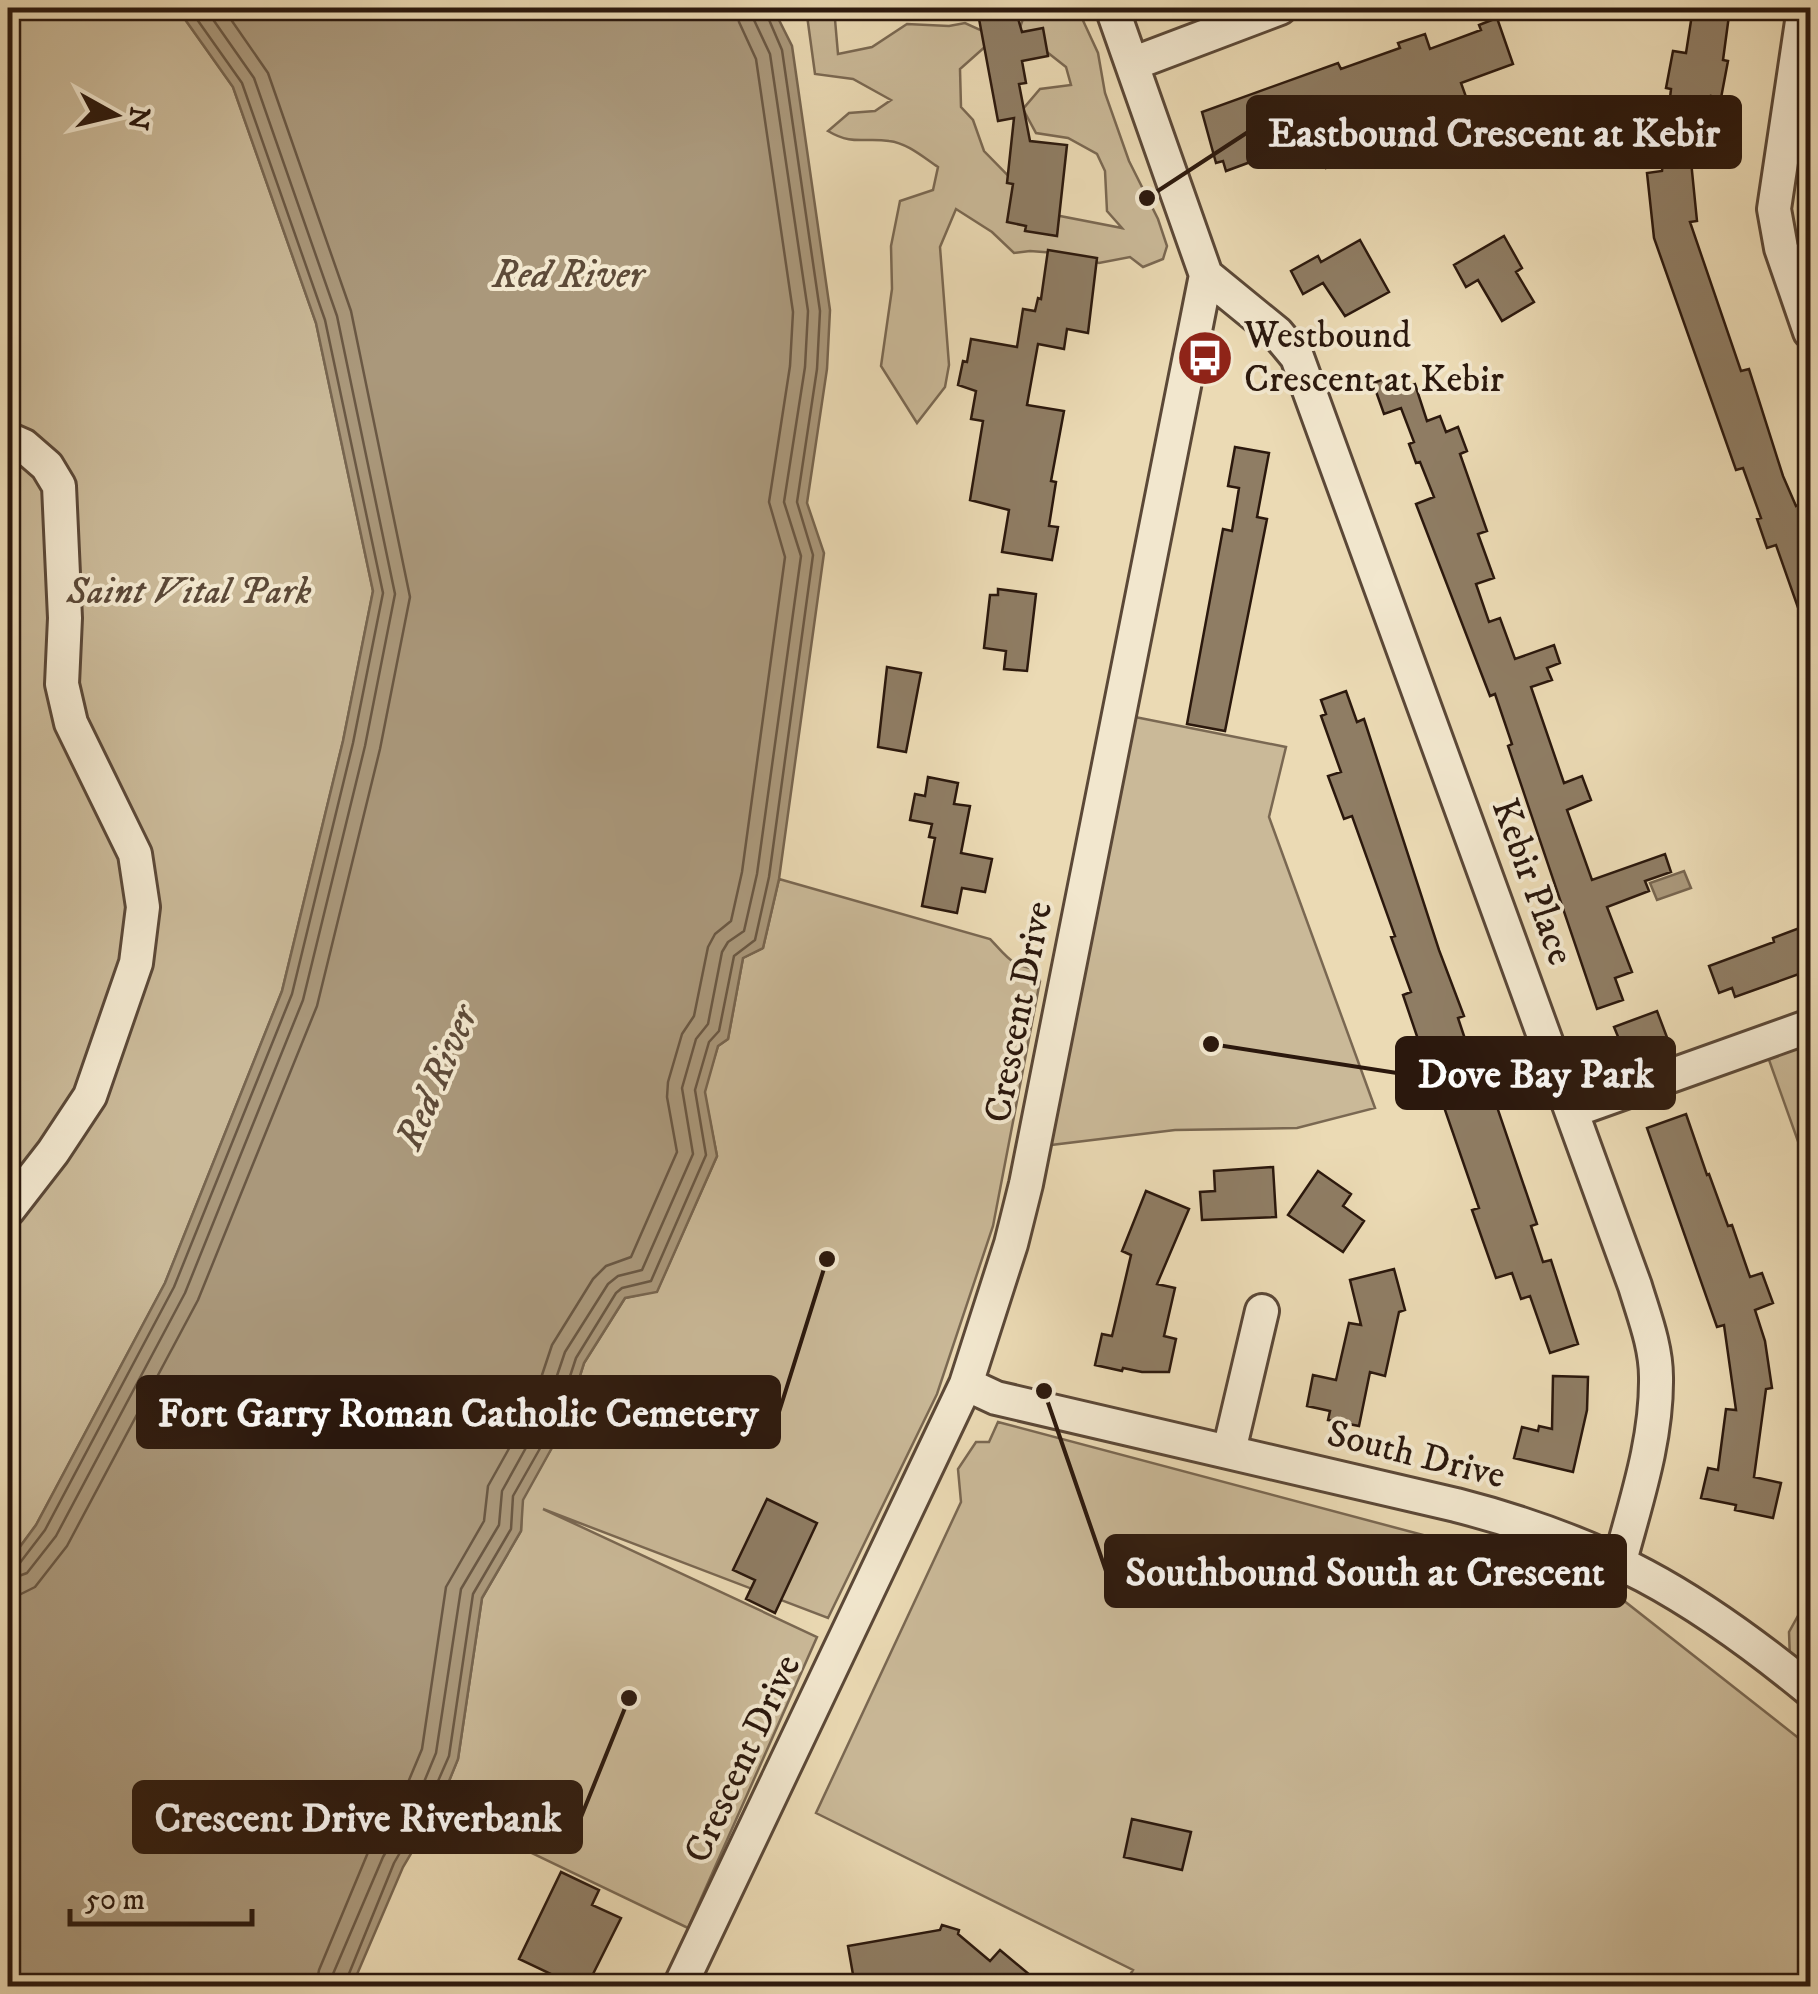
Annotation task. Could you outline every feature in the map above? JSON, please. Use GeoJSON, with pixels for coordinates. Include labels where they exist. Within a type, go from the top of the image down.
{"type":"FeatureCollection","features":[{"type":"Feature","properties":{"kind":"street"},"geometry":{"type":"LineString","coordinates":[[1112,8],[1206,274]]}},
{"type":"Feature","properties":{"kind":"street"},"geometry":{"type":"LineString","coordinates":[[1132,64],[1280,8]]}},
{"type":"Feature","properties":{"kind":"street"},"geometry":{"type":"LineString","coordinates":[[1804,8],[1802,84],[1774,208],[1781,248],[1810,332]]}},
{"type":"Feature","properties":{"kind":"street","name":"Kebir Place"},"geometry":{"type":"LineString","coordinates":[[1206,274],[1277,333],[1297,357],[1651,1338],[1656,1375],[1653,1434],[1620,1561]]}},
{"type":"Feature","properties":{"kind":"street","name":"Crescent Drive"},"geometry":{"type":"LineString","coordinates":[[680,1986],[966,1384],[1026,1184],[1206,274]]}},
{"type":"Feature","properties":{"kind":"street"},"geometry":{"type":"LineString","coordinates":[[8,438],[24,446],[46,466],[59,486],[65,618],[62,684],[72,723],[134,854],[144,907],[136,963],[90,1096],[8,1210]]}},
{"type":"Feature","properties":{"kind":"street"},"geometry":{"type":"LineString","coordinates":[[1572,1112],[1810,1026]]}},
{"type":"Feature","properties":{"kind":"street"},"geometry":{"type":"LineString","coordinates":[[1229,1451],[1262,1311]]}},
{"type":"Feature","properties":{"kind":"street","name":"South Drive"},"geometry":{"type":"LineString","coordinates":[[966,1384],[996,1398],[1524,1523],[1620,1561],[1723,1621],[1810,1690]]}},
{"type":"Feature","properties":{"kind":"green space","name":"Saint Vital Park"},"geometry":{"type":"Polygon","coordinates":[[[8,8],[177,8],[233,87],[316,323],[373,591],[343,741],[282,991],[165,1283],[36,1525],[8,1563],[8,8]]]}},
{"type":"Feature","properties":{"kind":"green space"},"geometry":{"type":"Polygon","coordinates":[[[806,8],[834,8],[838,54],[872,47],[907,24],[965,23],[996,37],[960,69],[961,107],[973,120],[984,151],[1033,201],[1055,215],[1122,228],[1107,211],[1105,171],[1097,154],[1068,138],[1036,133],[1023,109],[1040,89],[1071,85],[1066,67],[1019,30],[1027,8],[1080,14],[1098,53],[1105,93],[1129,161],[1158,219],[1167,246],[1163,259],[1143,267],[1130,257],[1099,263],[1069,254],[1014,253],[992,232],[956,209],[940,247],[949,365],[945,387],[917,423],[881,366],[892,289],[891,246],[900,201],[933,190],[938,167],[896,142],[852,140],[828,131],[849,113],[875,111],[891,100],[853,79],[815,74],[806,8]]]}},
{"type":"Feature","properties":{"kind":"green space"},"geometry":{"type":"Polygon","coordinates":[[[1135,717],[1286,747],[1269,817],[1375,1108],[1297,1128],[1175,1130],[1051,1145],[1135,717]]]}},
{"type":"Feature","properties":{"kind":"green space"},"geometry":{"type":"Polygon","coordinates":[[[779,879],[990,939],[1012,961],[1033,970],[1040,981],[993,1226],[937,1394],[828,1618],[543,1509],[817,1637],[688,1928],[438,1808],[458,1759],[482,1598],[521,1531],[522,1500],[564,1426],[584,1363],[625,1298],[657,1291],[717,1156],[704,1091],[718,1046],[728,1039],[743,958],[763,948],[779,879]]]}},
{"type":"Feature","properties":{"kind":"green space"},"geometry":{"type":"Polygon","coordinates":[[[1810,1026],[1810,1175],[1763,1043],[1810,1026]]]}},
{"type":"Feature","properties":{"kind":"green space"},"geometry":{"type":"Polygon","coordinates":[[[998,1422],[1600,1582],[1810,1747],[1810,1986],[1123,1986],[1133,1970],[816,1813],[961,1502],[958,1469],[976,1442],[989,1442],[998,1422]]]}},
{"type":"Feature","properties":{"kind":"green space"},"geometry":{"type":"Polygon","coordinates":[[[1810,1594],[1810,1675],[1790,1659],[1789,1632],[1810,1594]]]}},
{"type":"Feature","properties":{"kind":"water","name":"Red River"},"geometry":{"type":"Polygon","coordinates":[[[177,8],[773,8],[792,46],[830,310],[827,369],[807,503],[824,553],[779,879],[763,948],[743,958],[728,1039],[718,1046],[705,1092],[717,1156],[657,1292],[625,1298],[584,1363],[564,1426],[523,1500],[521,1531],[482,1598],[458,1759],[438,1808],[403,1867],[352,1986],[8,1986],[8,1563],[36,1525],[165,1283],[282,991],[343,741],[373,591],[316,323],[233,87],[177,8]]]}},
{"type":"Feature","properties":{"kind":"water"},"geometry":{"type":"Polygon","coordinates":[[[1684,871],[1691,888],[1657,900],[1650,883],[1684,871]]]}},
{"type":"Feature","properties":{"kind":"building"},"geometry":{"type":"Polygon","coordinates":[[[977,8],[1015,8],[1022,32],[1043,28],[1048,56],[1022,61],[1026,83],[1019,84],[1030,141],[1067,145],[1057,236],[1025,231],[1026,226],[1007,222],[1013,184],[1007,183],[1014,118],[998,121],[977,8]]]}},
{"type":"Feature","properties":{"kind":"building"},"geometry":{"type":"Polygon","coordinates":[[[1693,8],[1730,8],[1723,60],[1728,61],[1721,98],[1711,96],[1703,162],[1691,161],[1697,221],[1690,222],[1741,371],[1749,369],[1783,476],[1796,506],[1800,504],[1810,535],[1808,636],[1776,545],[1767,548],[1743,468],[1736,470],[1654,238],[1647,173],[1662,171],[1671,89],[1666,88],[1673,51],[1686,53],[1693,8]]]}},
{"type":"Feature","properties":{"kind":"building"},"geometry":{"type":"Polygon","coordinates":[[[1497,18],[1513,64],[1461,83],[1470,108],[1450,115],[1448,108],[1432,112],[1362,137],[1368,153],[1326,168],[1319,149],[1267,167],[1264,157],[1226,171],[1223,161],[1216,163],[1202,112],[1338,63],[1341,69],[1400,48],[1398,43],[1425,34],[1430,49],[1481,30],[1479,25],[1497,18]]]}},
{"type":"Feature","properties":{"kind":"building"},"geometry":{"type":"Polygon","coordinates":[[[1504,236],[1522,268],[1516,272],[1534,302],[1502,321],[1478,280],[1466,287],[1454,265],[1504,236]]]}},
{"type":"Feature","properties":{"kind":"building"},"geometry":{"type":"Polygon","coordinates":[[[1360,240],[1389,292],[1345,316],[1323,283],[1303,294],[1291,271],[1318,256],[1321,262],[1360,240]]]}},
{"type":"Feature","properties":{"kind":"building"},"geometry":{"type":"Polygon","coordinates":[[[1048,250],[1097,258],[1088,333],[1067,329],[1064,349],[1038,344],[1027,405],[1064,411],[1051,481],[1056,482],[1049,526],[1058,527],[1052,560],[1002,552],[1009,510],[970,500],[983,421],[971,419],[976,391],[958,385],[971,339],[1017,347],[1023,309],[1035,311],[1038,298],[1041,299],[1048,250]]]}},
{"type":"Feature","properties":{"kind":"building"},"geometry":{"type":"Polygon","coordinates":[[[1399,374],[1404,388],[1415,384],[1427,421],[1440,416],[1446,432],[1458,427],[1467,451],[1460,454],[1487,531],[1478,534],[1494,578],[1476,584],[1489,622],[1500,618],[1515,659],[1554,645],[1560,663],[1547,668],[1552,680],[1531,687],[1564,783],[1582,776],[1591,800],[1567,810],[1592,880],[1665,854],[1671,872],[1645,881],[1649,891],[1607,907],[1632,972],[1615,978],[1623,1000],[1597,1009],[1508,746],[1512,744],[1495,694],[1490,696],[1416,504],[1434,497],[1420,462],[1416,463],[1409,444],[1414,442],[1401,408],[1384,414],[1373,383],[1399,374]]]}},
{"type":"Feature","properties":{"kind":"building"},"geometry":{"type":"Polygon","coordinates":[[[1235,447],[1269,453],[1257,517],[1267,519],[1225,731],[1187,724],[1223,529],[1232,531],[1239,488],[1228,486],[1235,447]]]}},
{"type":"Feature","properties":{"kind":"building"},"geometry":{"type":"Polygon","coordinates":[[[998,589],[1036,594],[1027,671],[1004,669],[1006,651],[984,648],[990,595],[998,595],[998,589]]]}},
{"type":"Feature","properties":{"kind":"building"},"geometry":{"type":"Polygon","coordinates":[[[887,667],[921,673],[906,752],[878,747],[887,667]]]}},
{"type":"Feature","properties":{"kind":"building"},"geometry":{"type":"Polygon","coordinates":[[[1346,691],[1357,722],[1364,719],[1464,1016],[1458,1018],[1473,1063],[1481,1060],[1537,1224],[1531,1226],[1543,1262],[1551,1260],[1578,1344],[1550,1353],[1530,1296],[1521,1299],[1512,1273],[1496,1278],[1472,1210],[1479,1208],[1435,1081],[1424,1085],[1413,1051],[1421,1048],[1403,995],[1411,992],[1391,937],[1395,936],[1352,816],[1344,819],[1328,776],[1341,772],[1321,716],[1326,714],[1321,700],[1346,691]]]}},
{"type":"Feature","properties":{"kind":"building"},"geometry":{"type":"Polygon","coordinates":[[[928,777],[958,783],[954,804],[970,806],[961,853],[992,859],[985,892],[962,888],[957,913],[922,906],[935,838],[929,837],[932,824],[910,820],[915,794],[925,796],[928,777]]]}},
{"type":"Feature","properties":{"kind":"building"},"geometry":{"type":"Polygon","coordinates":[[[1810,924],[1810,970],[1735,997],[1732,988],[1719,993],[1709,966],[1810,924]]]}},
{"type":"Feature","properties":{"kind":"building"},"geometry":{"type":"Polygon","coordinates":[[[1657,1011],[1668,1040],[1626,1056],[1614,1027],[1657,1011]]]}},
{"type":"Feature","properties":{"kind":"building"},"geometry":{"type":"Polygon","coordinates":[[[1686,1114],[1750,1277],[1762,1273],[1773,1303],[1755,1310],[1765,1341],[1772,1388],[1766,1389],[1754,1477],[1781,1483],[1773,1518],[1701,1498],[1708,1468],[1718,1470],[1726,1409],[1736,1410],[1724,1325],[1717,1327],[1647,1128],[1686,1114]]]}},
{"type":"Feature","properties":{"kind":"building"},"geometry":{"type":"Polygon","coordinates":[[[1273,1167],[1276,1217],[1202,1220],[1200,1192],[1215,1191],[1214,1171],[1273,1167]]]}},
{"type":"Feature","properties":{"kind":"building"},"geometry":{"type":"Polygon","coordinates":[[[1318,1171],[1351,1194],[1343,1206],[1364,1221],[1343,1252],[1288,1215],[1318,1171]]]}},
{"type":"Feature","properties":{"kind":"building"},"geometry":{"type":"Polygon","coordinates":[[[1146,1191],[1189,1209],[1157,1284],[1175,1288],[1164,1336],[1176,1339],[1169,1372],[1123,1368],[1122,1371],[1095,1365],[1102,1334],[1112,1336],[1131,1255],[1122,1251],[1146,1191]]]}},
{"type":"Feature","properties":{"kind":"building"},"geometry":{"type":"Polygon","coordinates":[[[1394,1269],[1405,1310],[1399,1312],[1385,1376],[1370,1372],[1359,1426],[1328,1420],[1330,1411],[1307,1406],[1313,1375],[1336,1380],[1349,1323],[1361,1325],[1350,1280],[1394,1269]]]}},
{"type":"Feature","properties":{"kind":"building"},"geometry":{"type":"Polygon","coordinates":[[[1553,1376],[1588,1377],[1587,1410],[1573,1472],[1514,1458],[1522,1427],[1552,1429],[1553,1376]]]}},
{"type":"Feature","properties":{"kind":"building"},"geometry":{"type":"Polygon","coordinates":[[[767,1499],[817,1523],[775,1613],[746,1599],[755,1580],[733,1570],[767,1499]]]}},
{"type":"Feature","properties":{"kind":"building"},"geometry":{"type":"Polygon","coordinates":[[[1132,1819],[1191,1832],[1182,1870],[1124,1857],[1132,1819]]]}},
{"type":"Feature","properties":{"kind":"building"},"geometry":{"type":"Polygon","coordinates":[[[561,1872],[599,1890],[592,1905],[621,1918],[587,1986],[576,1986],[519,1959],[561,1872]]]}},
{"type":"Feature","properties":{"kind":"building"},"geometry":{"type":"Polygon","coordinates":[[[942,1925],[959,1930],[958,1934],[990,1961],[1000,1950],[1043,1986],[855,1986],[848,1946],[940,1930],[942,1925]]]}},
{"type":"Feature","properties":{"kind":"place","name":"Eastbound Crescent at Kebir"},"geometry":{"type":"Point","coordinates":[1147,198]}},
{"type":"Feature","properties":{"kind":"place","name":"Westbound Crescent at Kebir"},"geometry":{"type":"Point","coordinates":[1205,358]}},
{"type":"Feature","properties":{"kind":"place","name":"Dove Bay Park"},"geometry":{"type":"Point","coordinates":[1211,1044]}},
{"type":"Feature","properties":{"kind":"place","name":"Fort Garry Roman Catholic Cemetery"},"geometry":{"type":"Point","coordinates":[827,1259]}},
{"type":"Feature","properties":{"kind":"place","name":"Southbound South at Crescent"},"geometry":{"type":"Point","coordinates":[1044,1391]}},
{"type":"Feature","properties":{"kind":"place","name":"Crescent Drive Riverbank"},"geometry":{"type":"Point","coordinates":[629,1698]}}]}
